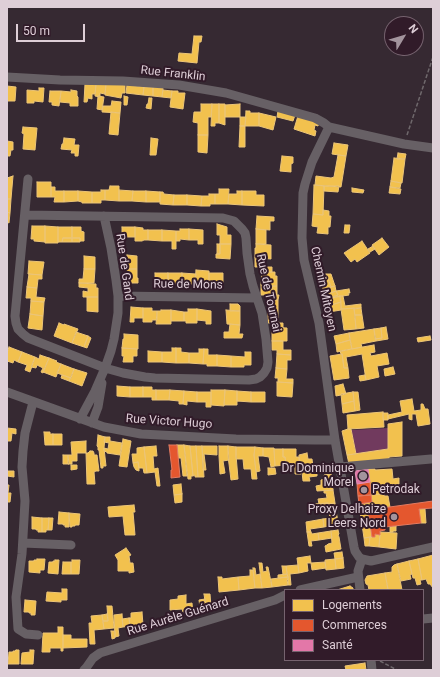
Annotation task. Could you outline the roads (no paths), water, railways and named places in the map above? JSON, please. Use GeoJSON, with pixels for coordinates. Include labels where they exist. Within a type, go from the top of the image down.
{"type":"FeatureCollection","features":[{"type":"Feature","properties":{"kind":"street","name":"Rue Franklin"},"geometry":{"type":"LineString","coordinates":[[7,77],[60,80],[123,80],[179,85],[226,92],[314,118],[329,127]]}},
{"type":"Feature","properties":{"kind":"street"},"geometry":{"type":"LineString","coordinates":[[329,127],[404,144],[433,148]]}},
{"type":"Feature","properties":{"kind":"street","name":"Chemin Mitoyen"},"geometry":{"type":"LineString","coordinates":[[329,127],[312,162],[305,184],[303,193],[302,238],[304,260],[319,324],[335,440],[354,547],[356,554],[362,559]]}},
{"type":"Feature","properties":{"kind":"street","name":"Rue de Tournai"},"geometry":{"type":"LineString","coordinates":[[25,215],[223,218],[234,221],[245,233],[250,274],[262,313],[268,362],[264,373],[256,379],[249,380],[154,378],[135,376],[105,368],[28,338],[23,334],[18,329],[15,316],[28,179]]}},
{"type":"Feature","properties":{"kind":"street","name":"Rue de Gand"},"geometry":{"type":"LineString","coordinates":[[104,216],[111,248],[118,296],[118,313],[114,339],[105,368]]}},
{"type":"Feature","properties":{"kind":"street","name":"Rue de Mons"},"geometry":{"type":"LineString","coordinates":[[118,296],[257,298]]}},
{"type":"Feature","properties":{"kind":"street"},"geometry":{"type":"LineString","coordinates":[[80,419],[105,368]]}},
{"type":"Feature","properties":{"kind":"street"},"geometry":{"type":"LineString","coordinates":[[92,423],[98,408],[105,368]]}},
{"type":"Feature","properties":{"kind":"street","name":"Rue Victor Hugo"},"geometry":{"type":"LineString","coordinates":[[7,392],[104,428],[125,432],[236,439],[335,440]]}},
{"type":"Feature","properties":{"kind":"street"},"geometry":{"type":"LineString","coordinates":[[33,402],[25,433],[23,451],[22,467],[25,501],[23,543],[16,597],[18,629],[26,634],[38,635]]}},
{"type":"Feature","properties":{"kind":"street"},"geometry":{"type":"LineString","coordinates":[[340,467],[430,459]]}},
{"type":"Feature","properties":{"kind":"street"},"geometry":{"type":"LineString","coordinates":[[23,543],[71,545]]}},
{"type":"Feature","properties":{"kind":"street"},"geometry":{"type":"LineString","coordinates":[[360,589],[358,571],[362,559],[371,561],[433,547]]}},
{"type":"Feature","properties":{"kind":"street"},"geometry":{"type":"LineString","coordinates":[[304,589],[358,577]]}},
{"type":"Feature","properties":{"kind":"street","name":"Rue Aurèle Guénard"},"geometry":{"type":"LineString","coordinates":[[84,670],[93,658],[100,652],[275,600],[284,596]]}},
{"type":"Feature","properties":{"kind":"place","name":"Dr Dominique Morel"},"geometry":{"type":"Point","coordinates":[363,476]}},
{"type":"Feature","properties":{"kind":"place","name":"Petrodak"},"geometry":{"type":"Point","coordinates":[364,490]}},
{"type":"Feature","properties":{"kind":"place","name":"Proxy Delhaize Leers Nord"},"geometry":{"type":"Point","coordinates":[394,517]}}]}
